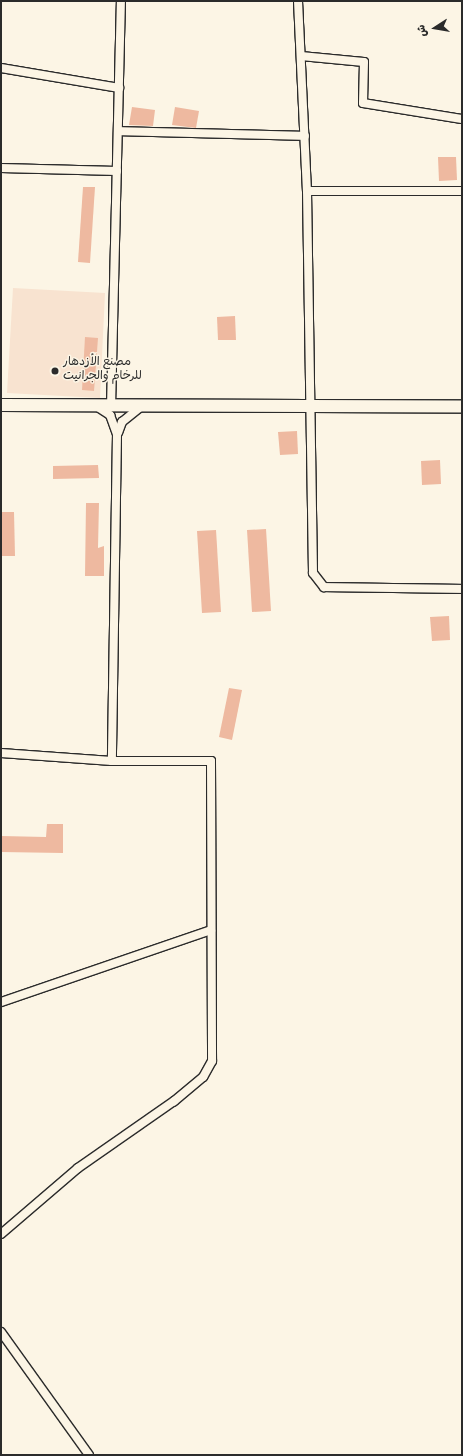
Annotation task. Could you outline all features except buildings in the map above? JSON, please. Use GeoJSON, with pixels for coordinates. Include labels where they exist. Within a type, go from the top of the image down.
{"type":"FeatureCollection","features":[{"type":"Feature","properties":{"kind":"street"},"geometry":{"type":"LineString","coordinates":[[111,407],[121,1]]}},
{"type":"Feature","properties":{"kind":"street"},"geometry":{"type":"LineString","coordinates":[[298,1],[307,191],[313,573],[318,582],[324,587],[462,589]]}},
{"type":"Feature","properties":{"kind":"street"},"geometry":{"type":"LineString","coordinates":[[301,56],[364,62],[363,103],[462,119]]}},
{"type":"Feature","properties":{"kind":"street"},"geometry":{"type":"LineString","coordinates":[[1,68],[119,88]]}},
{"type":"Feature","properties":{"kind":"street"},"geometry":{"type":"LineString","coordinates":[[118,131],[305,136]]}},
{"type":"Feature","properties":{"kind":"street"},"geometry":{"type":"LineString","coordinates":[[1,168],[117,171]]}},
{"type":"Feature","properties":{"kind":"street"},"geometry":{"type":"LineString","coordinates":[[307,191],[462,191]]}},
{"type":"Feature","properties":{"kind":"street"},"geometry":{"type":"LineString","coordinates":[[1,405],[139,408],[462,408]]}},
{"type":"Feature","properties":{"kind":"street"},"geometry":{"type":"LineString","coordinates":[[95,406],[110,415],[118,434]]}},
{"type":"Feature","properties":{"kind":"street"},"geometry":{"type":"LineString","coordinates":[[112,761],[118,434],[122,422],[139,408]]}},
{"type":"Feature","properties":{"kind":"street"},"geometry":{"type":"LineString","coordinates":[[1,753],[112,761],[211,761],[212,1061],[208,1071],[174,1100],[78,1168],[1,1234]]}},
{"type":"Feature","properties":{"kind":"street"},"geometry":{"type":"LineString","coordinates":[[1,1002],[211,930]]}},
{"type":"Feature","properties":{"kind":"street"},"geometry":{"type":"LineString","coordinates":[[1,1332],[89,1455]]}},
{"type":"Feature","properties":{"kind":"shaded area"},"geometry":{"type":"Polygon","coordinates":[[[13,288],[105,293],[100,398],[7,393],[13,288]]]}},
{"type":"Feature","properties":{"kind":"place","name":"مصنع الأزدهار للرخام والجرانيت"},"geometry":{"type":"Point","coordinates":[55,371]}}]}
